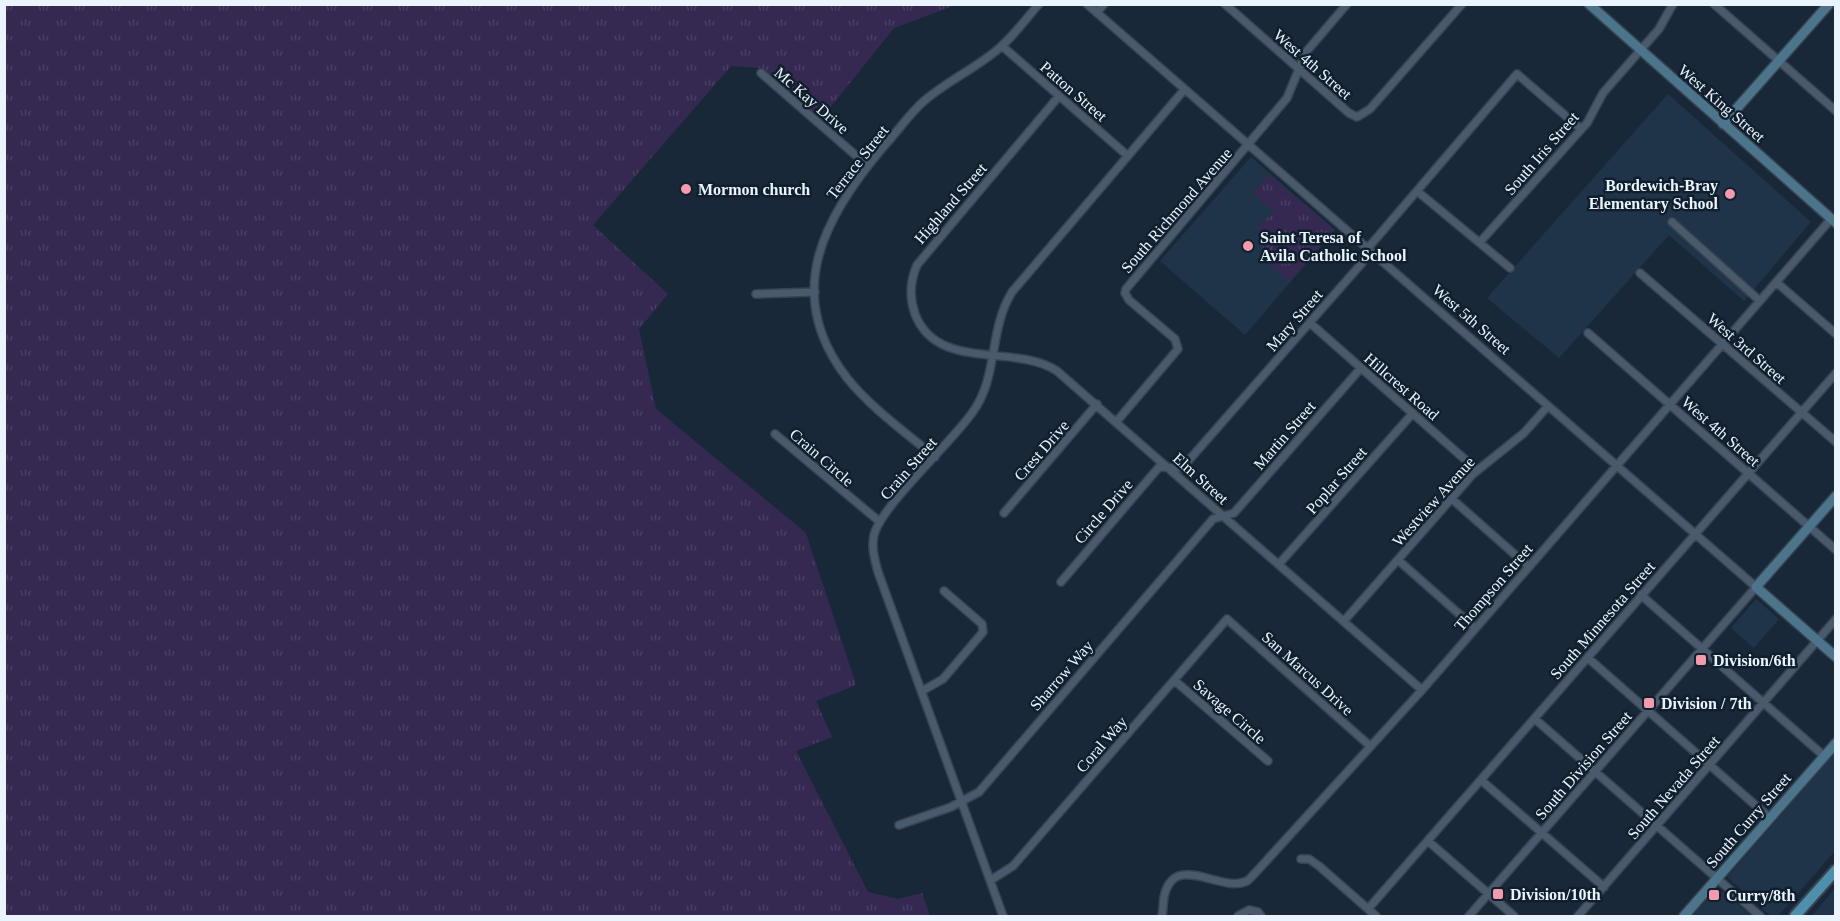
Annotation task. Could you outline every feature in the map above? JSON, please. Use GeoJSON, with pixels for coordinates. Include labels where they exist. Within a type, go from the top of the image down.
{"type":"FeatureCollection","features":[{"type":"Feature","properties":{"kind":"main road"},"geometry":{"type":"LineString","coordinates":[[1795,916],[1835,872]]}},
{"type":"Feature","properties":{"kind":"street","name":"Terrace Street"},"geometry":{"type":"LineString","coordinates":[[935,457],[860,393],[830,352],[821,329],[815,292],[819,257],[830,221],[868,166],[924,101],[1002,46],[1039,4]]}},
{"type":"Feature","properties":{"kind":"street","name":"West 5th Street"},"geometry":{"type":"LineString","coordinates":[[1087,4],[1836,657]]}},
{"type":"Feature","properties":{"kind":"street"},"geometry":{"type":"LineString","coordinates":[[1097,12],[1104,4]]}},
{"type":"Feature","properties":{"kind":"street","name":"South Richmond Avenue"},"geometry":{"type":"LineString","coordinates":[[1117,421],[1178,349],[1174,339],[1129,300],[1125,293],[1126,289],[1287,98],[1306,52],[1347,4]]}},
{"type":"Feature","properties":{"kind":"street","name":"West 4th Street"},"geometry":{"type":"LineString","coordinates":[[1226,5],[1349,113],[1357,117],[1370,110],[1462,4]]}},
{"type":"Feature","properties":{"kind":"street","name":"West King Street"},"geometry":{"type":"LineString","coordinates":[[1589,4],[1833,221]]}},
{"type":"Feature","properties":{"kind":"street","name":"South Iris Street"},"geometry":{"type":"LineString","coordinates":[[1480,242],[1581,129],[1604,93],[1659,29],[1673,4]]}},
{"type":"Feature","properties":{"kind":"street"},"geometry":{"type":"LineString","coordinates":[[1714,4],[1836,111]]}},
{"type":"Feature","properties":{"kind":"street"},"geometry":{"type":"LineString","coordinates":[[1723,124],[1829,4]]}},
{"type":"Feature","properties":{"kind":"street","name":"Patton Street"},"geometry":{"type":"LineString","coordinates":[[1002,46],[1128,156]]}},
{"type":"Feature","properties":{"kind":"street","name":"Mc Kay Drive"},"geometry":{"type":"LineString","coordinates":[[761,73],[868,166]]}},
{"type":"Feature","properties":{"kind":"street","name":"Mary Street"},"geometry":{"type":"LineString","coordinates":[[1170,469],[1182,468],[1362,263],[1368,248],[1517,74],[1581,129]]}},
{"type":"Feature","properties":{"kind":"street","name":"Crain Street"},"geometry":{"type":"LineString","coordinates":[[1003,916],[873,555],[875,533],[880,522],[978,405],[990,373],[996,329],[1012,292],[1184,90]]}},
{"type":"Feature","properties":{"kind":"street","name":"Highland Street"},"geometry":{"type":"LineString","coordinates":[[935,340],[919,323],[913,307],[912,281],[917,265],[1059,96]]}},
{"type":"Feature","properties":{"kind":"street"},"geometry":{"type":"LineString","coordinates":[[1417,191],[1510,268]]}},
{"type":"Feature","properties":{"kind":"street","name":"Thompson Street"},"geometry":{"type":"LineString","coordinates":[[1162,916],[1164,895],[1173,881],[1183,875],[1194,873],[1229,884],[1246,881],[1422,690],[1776,282],[1833,221]]}},
{"type":"Feature","properties":{"kind":"street"},"geometry":{"type":"LineString","coordinates":[[1672,222],[1760,301]]}},
{"type":"Feature","properties":{"kind":"street","name":"West 3rd Street"},"geometry":{"type":"LineString","coordinates":[[1640,273],[1836,442]]}},
{"type":"Feature","properties":{"kind":"street"},"geometry":{"type":"LineString","coordinates":[[1776,282],[1836,334]]}},
{"type":"Feature","properties":{"kind":"street"},"geometry":{"type":"LineString","coordinates":[[756,294],[815,292]]}},
{"type":"Feature","properties":{"kind":"street","name":"Hillcrest Road"},"geometry":{"type":"LineString","coordinates":[[1310,322],[1477,470]]}},
{"type":"Feature","properties":{"kind":"street","name":"West 4th Street"},"geometry":{"type":"LineString","coordinates":[[1588,333],[1836,550]]}},
{"type":"Feature","properties":{"kind":"street","name":"Elm Street"},"geometry":{"type":"LineString","coordinates":[[935,340],[953,350],[1024,357],[1049,365],[1117,421],[1422,690]]}},
{"type":"Feature","properties":{"kind":"street","name":"Martin Street"},"geometry":{"type":"LineString","coordinates":[[1224,516],[1234,513],[1361,368]]}},
{"type":"Feature","properties":{"kind":"street","name":"South Minnesota Street"},"geometry":{"type":"LineString","coordinates":[[1368,909],[1836,374]]}},
{"type":"Feature","properties":{"kind":"street","name":"Crest Drive"},"geometry":{"type":"LineString","coordinates":[[1004,513],[1097,404]]}},
{"type":"Feature","properties":{"kind":"street","name":"Westview Avenue"},"geometry":{"type":"LineString","coordinates":[[1344,621],[1477,470],[1524,433],[1548,406]]}},
{"type":"Feature","properties":{"kind":"street","name":"Poplar Street"},"geometry":{"type":"LineString","coordinates":[[1280,564],[1413,413]]}},
{"type":"Feature","properties":{"kind":"street","name":"Crain Circle"},"geometry":{"type":"LineString","coordinates":[[775,434],[880,522]]}},
{"type":"Feature","properties":{"kind":"street","name":"Circle Drive"},"geometry":{"type":"LineString","coordinates":[[1061,582],[1159,467],[1170,469]]}},
{"type":"Feature","properties":{"kind":"street","name":"South Division Street"},"geometry":{"type":"LineString","coordinates":[[1469,916],[1836,496]]}},
{"type":"Feature","properties":{"kind":"street"},"geometry":{"type":"LineString","coordinates":[[1452,499],[1529,567]]}},
{"type":"Feature","properties":{"kind":"street","name":"Sharrow Way"},"geometry":{"type":"LineString","coordinates":[[899,825],[979,792],[1213,519],[1224,516]]}},
{"type":"Feature","properties":{"kind":"street"},"geometry":{"type":"LineString","coordinates":[[1398,560],[1475,628]]}},
{"type":"Feature","properties":{"kind":"street"},"geometry":{"type":"LineString","coordinates":[[921,691],[943,679],[983,632],[982,624],[944,591]]}},
{"type":"Feature","properties":{"kind":"street"},"geometry":{"type":"LineString","coordinates":[[1641,595],[1824,756]]}},
{"type":"Feature","properties":{"kind":"street","name":"Coral Way"},"geometry":{"type":"LineString","coordinates":[[991,880],[1013,866],[1227,619]]}},
{"type":"Feature","properties":{"kind":"street","name":"San Marcus Drive"},"geometry":{"type":"LineString","coordinates":[[1227,619],[1370,747]]}},
{"type":"Feature","properties":{"kind":"street","name":"South Nevada Street"},"geometry":{"type":"LineString","coordinates":[[1578,916],[1836,619]]}},
{"type":"Feature","properties":{"kind":"street"},"geometry":{"type":"LineString","coordinates":[[1588,658],[1770,818]]}},
{"type":"Feature","properties":{"kind":"street","name":"Savage Circle"},"geometry":{"type":"LineString","coordinates":[[1174,680],[1268,761]]}},
{"type":"Feature","properties":{"kind":"street"},"geometry":{"type":"LineString","coordinates":[[1535,719],[1760,916]]}},
{"type":"Feature","properties":{"kind":"street","name":"South Curry Street"},"geometry":{"type":"LineString","coordinates":[[1684,916],[1836,743]]}},
{"type":"Feature","properties":{"kind":"street"},"geometry":{"type":"LineString","coordinates":[[1481,780],[1604,887]]}},
{"type":"Feature","properties":{"kind":"street"},"geometry":{"type":"LineString","coordinates":[[1428,841],[1514,916]]}},
{"type":"Feature","properties":{"kind":"street"},"geometry":{"type":"LineString","coordinates":[[1300,859],[1309,859],[1376,916]]}},
{"type":"Feature","properties":{"kind":"street"},"geometry":{"type":"LineString","coordinates":[[1238,916],[1249,910],[1258,912],[1261,916]]}},
{"type":"Feature","properties":{"kind":"shaded area"},"geometry":{"type":"Polygon","coordinates":[[[1668,94],[1811,222],[1744,301],[1669,235],[1559,358],[1487,298],[1668,94]]]}},
{"type":"Feature","properties":{"kind":"shaded area","name":"Saint Teresa of Avila Catholic School"},"geometry":{"type":"Polygon","coordinates":[[[1251,157],[1335,230],[1245,335],[1160,261],[1251,157]]]}},
{"type":"Feature","properties":{"kind":"shaded area"},"geometry":{"type":"Polygon","coordinates":[[[1756,599],[1779,619],[1754,648],[1731,628],[1756,599]]]}},
{"type":"Feature","properties":{"kind":"shaded area"},"geometry":{"type":"Polygon","coordinates":[[[1835,753],[1835,851],[1778,916],[1771,916],[1727,877],[1835,753]]]}},
{"type":"Feature","properties":{"kind":"shaded area"},"geometry":{"type":"Polygon","coordinates":[[[1835,888],[1835,916],[1812,916],[1835,888]]]}},
{"type":"Feature","properties":{"kind":"shaded area"},"geometry":{"type":"Polygon","coordinates":[[[1719,890],[1752,916],[1692,916],[1714,892],[1719,890]]]}},
{"type":"Feature","properties":{"kind":"green space"},"geometry":{"type":"Polygon","coordinates":[[[5,4],[955,5],[894,28],[821,119],[762,68],[731,66],[593,225],[668,294],[639,329],[656,409],[806,533],[856,685],[816,701],[832,737],[796,751],[868,892],[898,899],[922,893],[930,916],[5,916],[5,4]]]}},
{"type":"Feature","properties":{"kind":"green space"},"geometry":{"type":"Polygon","coordinates":[[[1269,175],[1333,229],[1290,281],[1266,260],[1258,229],[1273,211],[1253,194],[1269,175]]]}},
{"type":"Feature","properties":{"kind":"place","name":"Mormon church"},"geometry":{"type":"Point","coordinates":[686,189]}},
{"type":"Feature","properties":{"kind":"place","name":"Bordewich-Bray Elementary School"},"geometry":{"type":"Point","coordinates":[1730,194]}},
{"type":"Feature","properties":{"kind":"place","name":"Saint Teresa of Avila Catholic School"},"geometry":{"type":"Point","coordinates":[1248,246]}},
{"type":"Feature","properties":{"kind":"place","name":"Division/6th"},"geometry":{"type":"Point","coordinates":[1701,660]}},
{"type":"Feature","properties":{"kind":"place","name":"Division / 7th"},"geometry":{"type":"Point","coordinates":[1649,703]}},
{"type":"Feature","properties":{"kind":"place","name":"Division/10th"},"geometry":{"type":"Point","coordinates":[1498,894]}},
{"type":"Feature","properties":{"kind":"place","name":"Curry/8th"},"geometry":{"type":"Point","coordinates":[1714,895]}}]}
